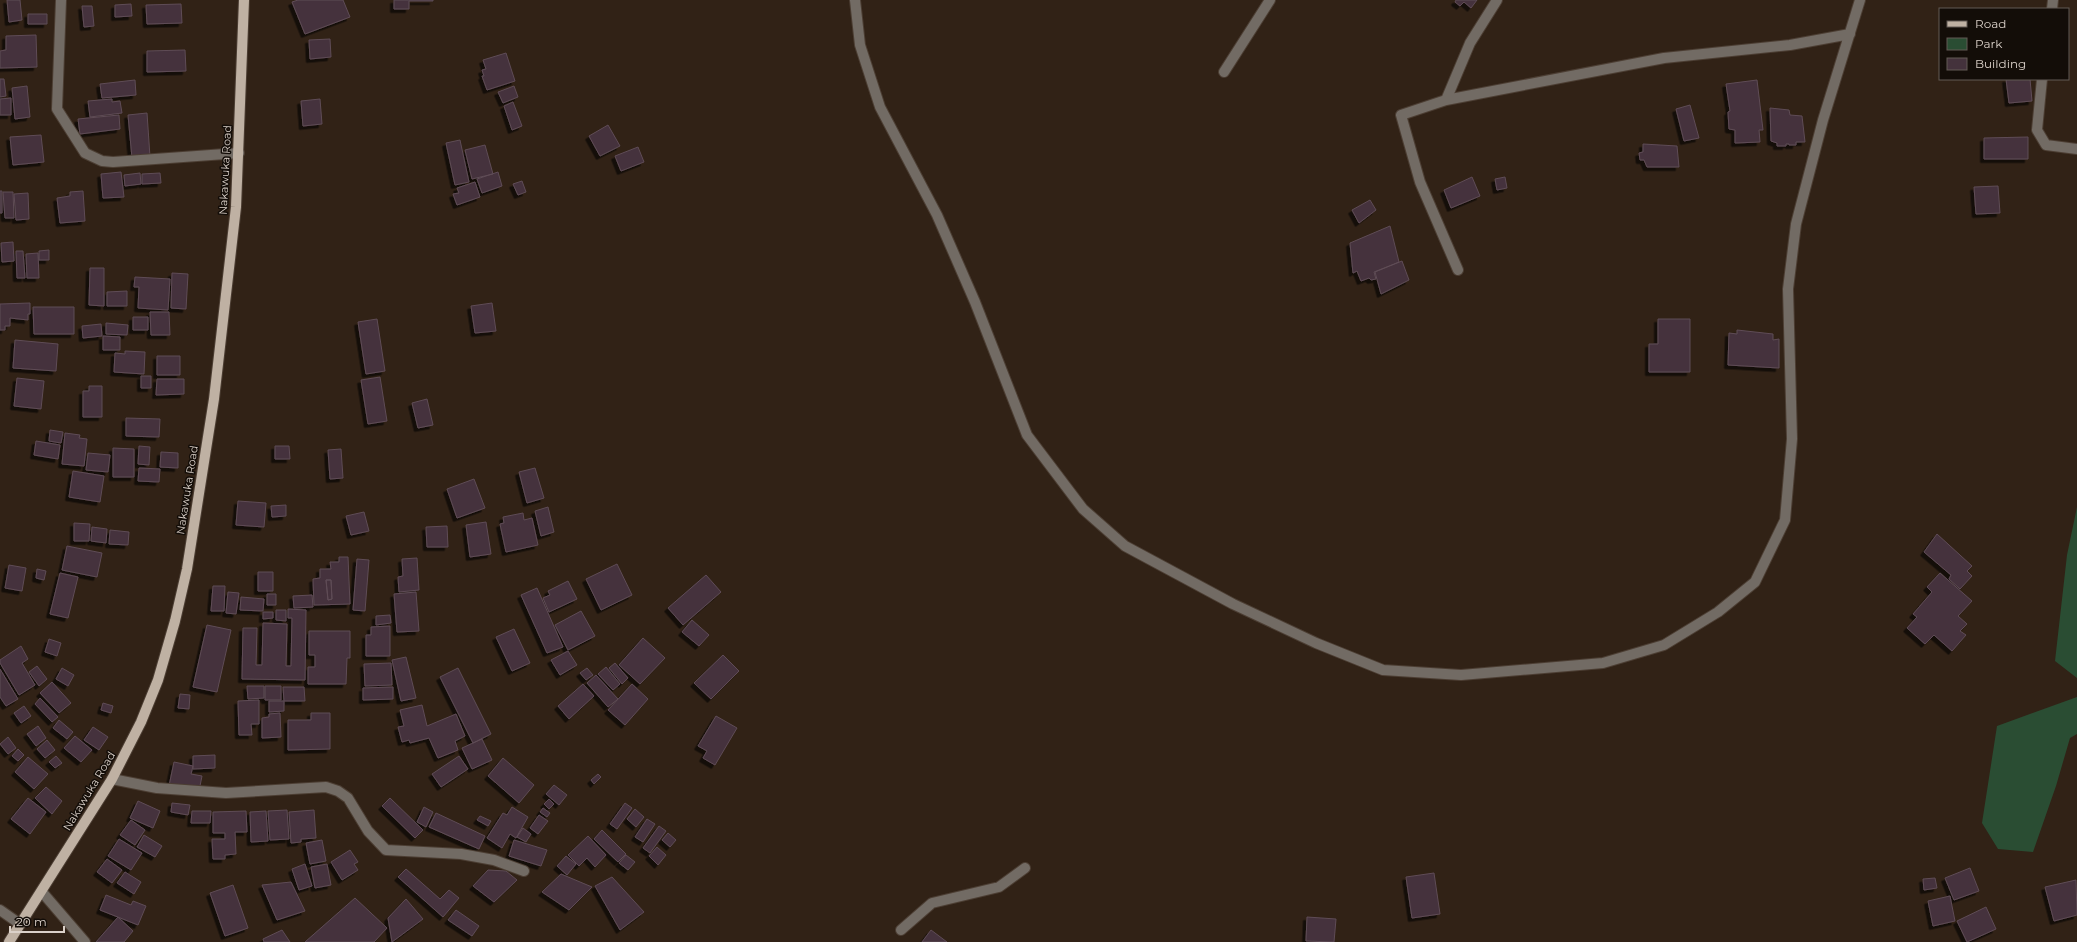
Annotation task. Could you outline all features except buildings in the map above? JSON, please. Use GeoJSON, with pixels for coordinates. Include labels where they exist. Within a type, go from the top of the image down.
{"type":"FeatureCollection","features":[{"type":"Feature","properties":{"kind":"main road","name":"Nakawuka Road"},"geometry":{"type":"LineString","coordinates":[[9,942],[112,779],[141,722],[158,680],[175,621],[186,570],[214,400],[236,207],[244,0]]}},
{"type":"Feature","properties":{"kind":"street"},"geometry":{"type":"LineString","coordinates":[[61,0],[57,109],[85,152],[102,161],[113,162],[239,154]]}},
{"type":"Feature","properties":{"kind":"street"},"geometry":{"type":"LineString","coordinates":[[855,0],[860,45],[880,107],[937,215],[975,302],[1027,435],[1083,509],[1125,546],[1233,604],[1316,643],[1383,670],[1461,675],[1602,663],[1664,645],[1718,612],[1755,582],[1785,520],[1792,439],[1788,289],[1796,224],[1824,120],[1860,0]]}},
{"type":"Feature","properties":{"kind":"street"},"geometry":{"type":"LineString","coordinates":[[1224,72],[1270,0]]}},
{"type":"Feature","properties":{"kind":"street"},"geometry":{"type":"LineString","coordinates":[[1446,100],[1470,43],[1497,0]]}},
{"type":"Feature","properties":{"kind":"street"},"geometry":{"type":"LineString","coordinates":[[1458,270],[1420,182],[1401,115],[1446,100],[1664,58],[1790,45],[1850,34]]}},
{"type":"Feature","properties":{"kind":"street"},"geometry":{"type":"LineString","coordinates":[[2042,80],[2037,130],[2046,145],[2077,149]]}},
{"type":"Feature","properties":{"kind":"street"},"geometry":{"type":"LineString","coordinates":[[112,779],[157,788],[226,794],[326,787],[338,791],[348,798],[368,832],[386,850],[460,854],[494,860],[524,870]]}},
{"type":"Feature","properties":{"kind":"street"},"geometry":{"type":"LineString","coordinates":[[900,930],[932,903],[999,888],[1025,868]]}},
{"type":"Feature","properties":{"kind":"street"},"geometry":{"type":"LineString","coordinates":[[42,892],[85,942]]}},
{"type":"Feature","properties":{"kind":"street"},"geometry":{"type":"LineString","coordinates":[[0,910],[20,924]]}},
{"type":"Feature","properties":{"kind":"green space"},"geometry":{"type":"Polygon","coordinates":[[[2077,507],[2077,678],[2055,661],[2067,555],[2077,507]]]}},
{"type":"Feature","properties":{"kind":"green space"},"geometry":{"type":"Polygon","coordinates":[[[2077,697],[2077,734],[2070,738],[2056,786],[2033,852],[1998,849],[1982,823],[1997,726],[2077,697]]]}}]}
